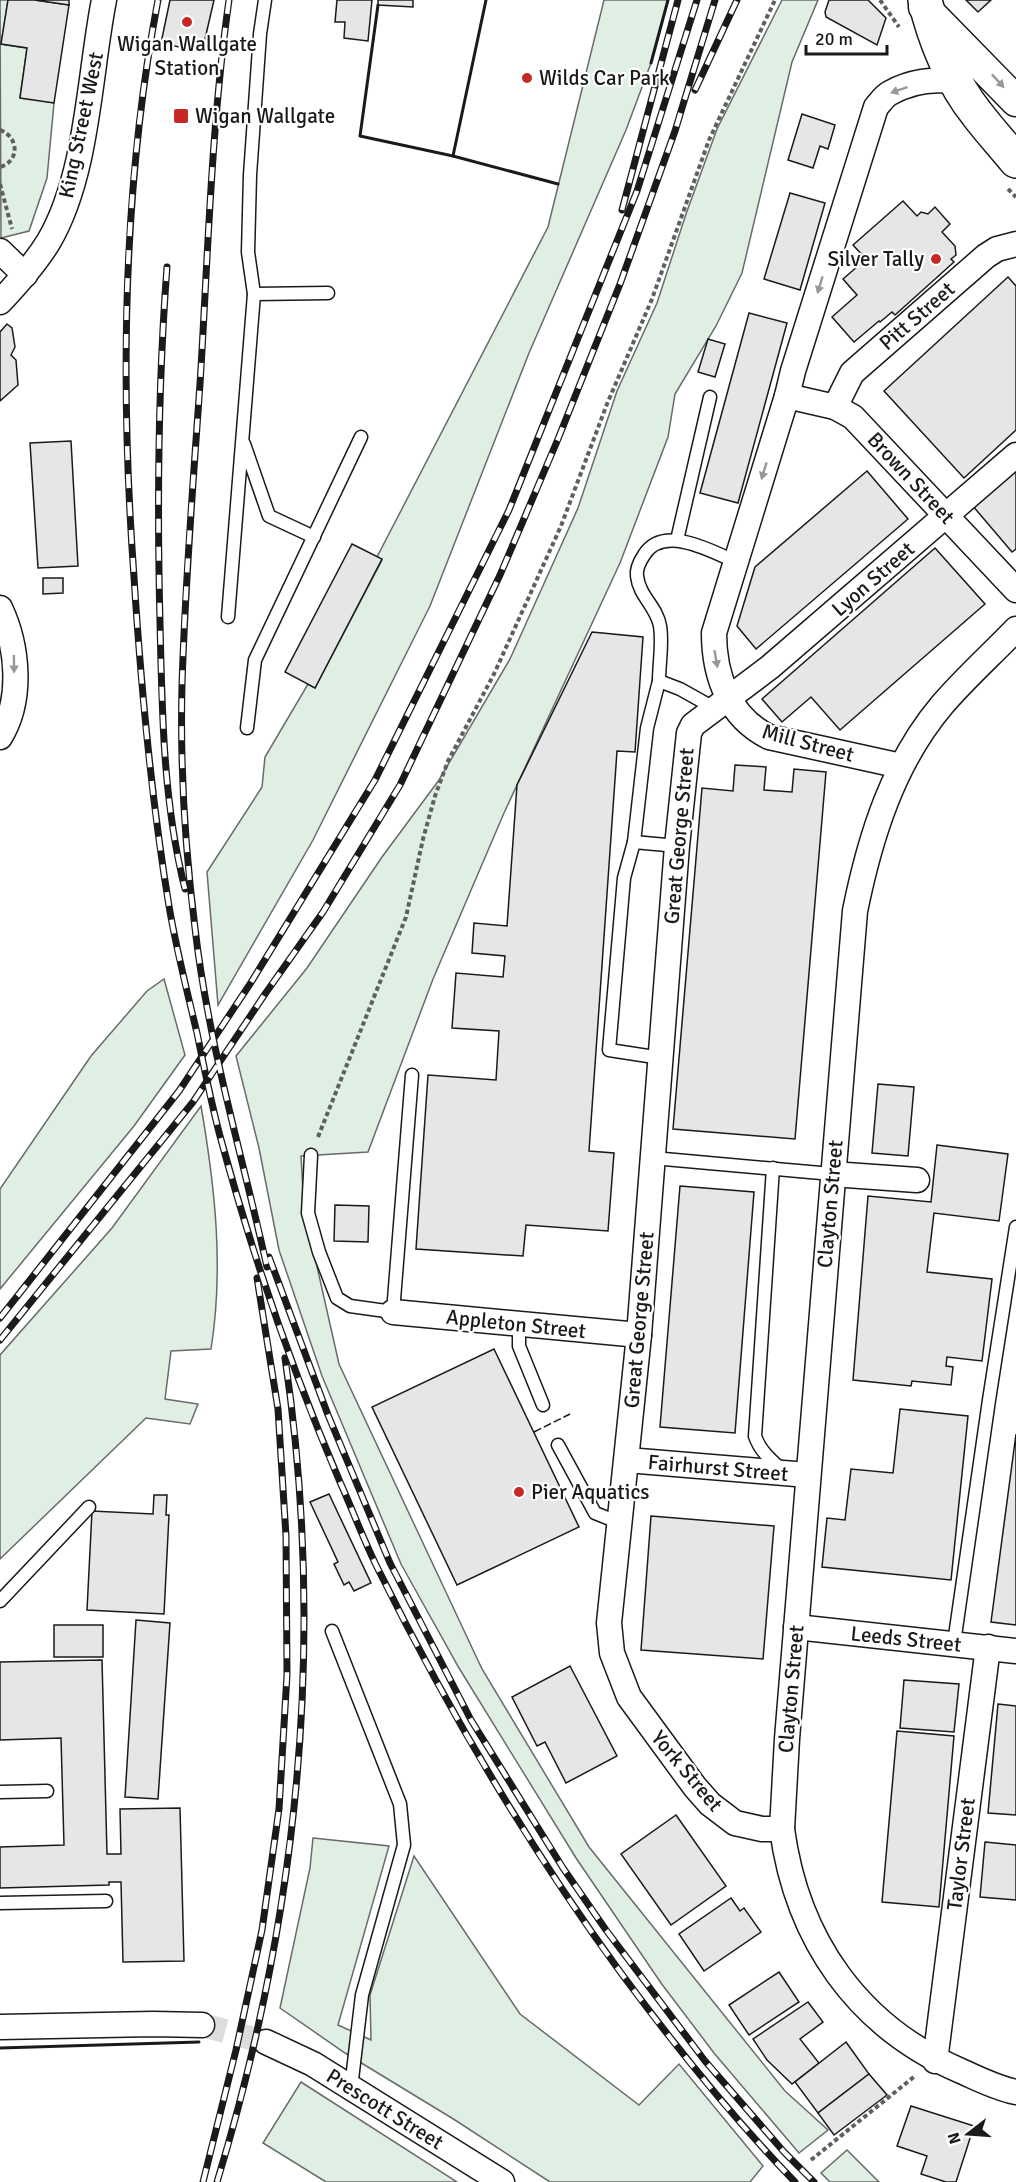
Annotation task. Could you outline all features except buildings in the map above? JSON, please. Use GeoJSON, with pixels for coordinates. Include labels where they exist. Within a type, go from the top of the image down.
{"type":"FeatureCollection","features":[{"type":"Feature","properties":{"kind":"highway"},"geometry":{"type":"LineString","coordinates":[[923,3],[956,82],[975,113],[1016,161]]}},
{"type":"Feature","properties":{"kind":"street","name":"King Street West"},"geometry":{"type":"LineString","coordinates":[[0,302],[25,275],[49,240],[63,208],[75,172],[104,0]]}},
{"type":"Feature","properties":{"kind":"street"},"geometry":{"type":"LineString","coordinates":[[923,3],[1016,101]]}},
{"type":"Feature","properties":{"kind":"street"},"geometry":{"type":"LineString","coordinates":[[721,703],[720,677],[714,655],[714,633],[793,370],[876,107],[888,94],[924,81],[940,79],[956,82]]}},
{"type":"Feature","properties":{"kind":"street"},"geometry":{"type":"LineString","coordinates":[[7,243],[25,275]]}},
{"type":"Feature","properties":{"kind":"street","name":"Pitt Street"},"geometry":{"type":"LineString","coordinates":[[836,407],[852,373],[986,256],[997,249],[1016,244]]}},
{"type":"Feature","properties":{"kind":"street","name":"Brown Street"},"geometry":{"type":"LineString","coordinates":[[787,396],[836,407],[854,417],[1016,590]]}},
{"type":"Feature","properties":{"kind":"street","name":"Lyon Street"},"geometry":{"type":"LineString","coordinates":[[721,703],[770,667],[1016,455]]}},
{"type":"Feature","properties":{"kind":"street"},"geometry":{"type":"LineString","coordinates":[[0,608],[14,651],[14,702],[0,737]]}},
{"type":"Feature","properties":{"kind":"street","name":"Clayton Street"},"geometry":{"type":"LineString","coordinates":[[782,1830],[796,1627],[796,1474],[832,1174],[855,910],[865,863],[880,816],[901,766],[942,705],[1016,628]]}},
{"type":"Feature","properties":{"kind":"street","name":"Mill Street"},"geometry":{"type":"LineString","coordinates":[[721,703],[754,729],[769,737],[901,766]]}},
{"type":"Feature","properties":{"kind":"street","name":"Great George Street"},"geometry":{"type":"LineString","coordinates":[[609,1623],[639,1335],[677,846],[689,733],[693,725],[721,703]]}},
{"type":"Feature","properties":{"kind":"street"},"geometry":{"type":"LineString","coordinates":[[832,1174],[917,1180]]}},
{"type":"Feature","properties":{"kind":"street","name":"Appleton Street"},"geometry":{"type":"LineString","coordinates":[[393,1312],[639,1335]]}},
{"type":"Feature","properties":{"kind":"street","name":"Fairhurst Street"},"geometry":{"type":"LineString","coordinates":[[627,1460],[796,1474]]}},
{"type":"Feature","properties":{"kind":"street","name":"York Street"},"geometry":{"type":"LineString","coordinates":[[609,1623],[612,1653],[628,1697],[695,1787],[710,1804],[735,1823],[762,1829],[782,1830]]}},
{"type":"Feature","properties":{"kind":"street","name":"Leeds Street"},"geometry":{"type":"LineString","coordinates":[[796,1627],[1016,1651]]}},
{"type":"Feature","properties":{"kind":"street","name":"Taylor Street"},"geometry":{"type":"LineString","coordinates":[[935,2061],[988,1647]]}},
{"type":"Feature","properties":{"kind":"street"},"geometry":{"type":"LineString","coordinates":[[782,1830],[785,1852],[801,1907],[832,1966],[859,2001],[883,2025],[935,2061],[1002,2089],[1016,2092]]}},
{"type":"Feature","properties":{"kind":"street"},"geometry":{"type":"LineString","coordinates":[[0,2027],[202,2025]]}},
{"type":"Feature","properties":{"kind":"street","name":"Prescott Street"},"geometry":{"type":"LineString","coordinates":[[266,2042],[313,2064],[502,2182]]}},
{"type":"Feature","properties":{"kind":"lane"},"geometry":{"type":"LineString","coordinates":[[228,617],[254,294],[248,252],[250,186],[260,34],[265,0]]}},
{"type":"Feature","properties":{"kind":"lane"},"geometry":{"type":"LineString","coordinates":[[254,294],[328,293]]}},
{"type":"Feature","properties":{"kind":"lane"},"geometry":{"type":"LineString","coordinates":[[677,540],[710,397]]}},
{"type":"Feature","properties":{"kind":"lane"},"geometry":{"type":"LineString","coordinates":[[247,728],[255,660],[362,437]]}},
{"type":"Feature","properties":{"kind":"lane"},"geometry":{"type":"LineString","coordinates":[[242,440],[269,516],[314,537]]}},
{"type":"Feature","properties":{"kind":"lane"},"geometry":{"type":"LineString","coordinates":[[661,1058],[609,1050],[624,878],[634,842],[647,728],[659,681],[660,624],[641,593],[636,574],[639,562],[646,551],[657,543],[677,540],[701,546],[736,562]]}},
{"type":"Feature","properties":{"kind":"lane"},"geometry":{"type":"LineString","coordinates":[[659,681],[721,703]]}},
{"type":"Feature","properties":{"kind":"lane"},"geometry":{"type":"LineString","coordinates":[[634,842],[677,846]]}},
{"type":"Feature","properties":{"kind":"lane"},"geometry":{"type":"LineString","coordinates":[[311,1155],[308,1212],[319,1252],[337,1298],[350,1306],[393,1312],[412,1075]]}},
{"type":"Feature","properties":{"kind":"lane"},"geometry":{"type":"LineString","coordinates":[[653,1158],[832,1174]]}},
{"type":"Feature","properties":{"kind":"lane"},"geometry":{"type":"LineString","coordinates":[[773,1168],[755,1436],[763,1452],[796,1474]]}},
{"type":"Feature","properties":{"kind":"lane"},"geometry":{"type":"LineString","coordinates":[[954,1643],[1016,1227]]}},
{"type":"Feature","properties":{"kind":"lane"},"geometry":{"type":"LineString","coordinates":[[519,1324],[519,1346],[543,1405]]}},
{"type":"Feature","properties":{"kind":"lane"},"geometry":{"type":"LineString","coordinates":[[558,1445],[595,1513],[620,1523]]}},
{"type":"Feature","properties":{"kind":"lane"},"geometry":{"type":"LineString","coordinates":[[0,1601],[89,1507]]}},
{"type":"Feature","properties":{"kind":"lane"},"geometry":{"type":"LineString","coordinates":[[332,1631],[400,1804],[404,1845],[362,1995],[351,2088]]}},
{"type":"Feature","properties":{"kind":"lane"},"geometry":{"type":"LineString","coordinates":[[0,1792],[47,1791]]}},
{"type":"Feature","properties":{"kind":"lane"},"geometry":{"type":"LineString","coordinates":[[0,1903],[106,1901]]}},
{"type":"Feature","properties":{"kind":"path"},"geometry":{"type":"LineString","coordinates":[[311,1155],[406,917],[426,829],[448,761],[494,674],[561,526],[607,404],[652,299],[709,140],[775,0]]}},
{"type":"Feature","properties":{"kind":"path"},"geometry":{"type":"LineString","coordinates":[[880,0],[900,28]]}},
{"type":"Feature","properties":{"kind":"path"},"geometry":{"type":"LineString","coordinates":[[0,130],[13,139],[15,152],[9,163],[0,167]]}},
{"type":"Feature","properties":{"kind":"path"},"geometry":{"type":"LineString","coordinates":[[0,183],[7,243]]}},
{"type":"Feature","properties":{"kind":"path"},"geometry":{"type":"LineString","coordinates":[[811,2160],[935,2061]]}},
{"type":"Feature","properties":{"kind":"green space"},"geometry":{"type":"Polygon","coordinates":[[[0,0],[8,0],[1,44],[27,48],[20,97],[54,103],[47,178],[29,231],[1,238],[0,0]]]}},
{"type":"Feature","properties":{"kind":"green space"},"geometry":{"type":"Polygon","coordinates":[[[604,0],[668,0],[651,63],[626,130],[529,353],[430,606],[313,840],[218,1005],[207,872],[262,787],[265,757],[308,684],[315,688],[382,560],[377,557],[548,227],[604,0]]]}},
{"type":"Feature","properties":{"kind":"green space"},"geometry":{"type":"Polygon","coordinates":[[[782,0],[818,0],[792,62],[742,273],[716,326],[675,394],[668,437],[620,563],[504,813],[433,979],[368,1152],[301,1156],[304,1209],[339,1364],[482,1669],[589,1847],[785,2091],[828,2130],[799,2153],[714,2053],[661,1983],[576,1858],[459,1668],[401,1564],[322,1376],[279,1250],[259,1148],[236,1056],[307,968],[382,857],[439,780],[510,659],[578,508],[617,391],[657,303],[717,129],[782,0]]]}},
{"type":"Feature","properties":{"kind":"green space"},"geometry":{"type":"Polygon","coordinates":[[[164,979],[185,1055],[134,1126],[0,1289],[0,1189],[91,1056],[147,991],[164,979]]]}},
{"type":"Feature","properties":{"kind":"green space"},"geometry":{"type":"Polygon","coordinates":[[[201,1106],[214,1197],[217,1258],[215,1319],[211,1349],[171,1351],[165,1399],[198,1404],[190,1424],[146,1418],[0,1559],[0,1355],[112,1228],[201,1106]]]}},
{"type":"Feature","properties":{"kind":"green space"},"geometry":{"type":"Polygon","coordinates":[[[313,1838],[389,1846],[338,2025],[371,2040],[370,1995],[414,1856],[520,2014],[639,2105],[679,2064],[763,2166],[750,2182],[550,2182],[455,2120],[345,2053],[280,2008],[310,1868],[313,1838]]]}},
{"type":"Feature","properties":{"kind":"green space"},"geometry":{"type":"Polygon","coordinates":[[[301,2082],[457,2182],[326,2182],[263,2143],[301,2082]]]}},
{"type":"Feature","properties":{"kind":"green space"},"geometry":{"type":"Polygon","coordinates":[[[847,2150],[879,2182],[830,2182],[821,2173],[847,2150]]]}},
{"type":"Feature","properties":{"kind":"tunnel"},"geometry":{"type":"LineString","coordinates":[[202,2025],[266,2042]]}},
{"type":"Feature","properties":{"kind":"railway"},"geometry":{"type":"LineString","coordinates":[[158,0],[137,143],[127,287],[127,432],[134,577],[147,742],[169,906],[178,954],[232,1180],[259,1268],[322,1440],[368,1548],[432,1674],[522,1827],[621,1973],[705,2080],[795,2182]]}},
{"type":"Feature","properties":{"kind":"railway"},"geometry":{"type":"LineString","coordinates":[[229,0],[214,144],[187,572],[182,685],[183,776],[188,868],[208,1014],[267,1267]]}},
{"type":"Feature","properties":{"kind":"railway"},"geometry":{"type":"LineString","coordinates":[[622,210],[678,0]]}},
{"type":"Feature","properties":{"kind":"railway"},"geometry":{"type":"LineString","coordinates":[[0,1318],[179,1091],[250,984],[375,780],[509,510],[637,191],[697,0]]}},
{"type":"Feature","properties":{"kind":"railway"},"geometry":{"type":"LineString","coordinates":[[0,1340],[193,1102],[323,912],[400,785],[500,575],[558,439],[620,284],[675,131],[715,0]]}},
{"type":"Feature","properties":{"kind":"railway"},"geometry":{"type":"LineString","coordinates":[[695,90],[737,0]]}},
{"type":"Feature","properties":{"kind":"railway"},"geometry":{"type":"LineString","coordinates":[[167,267],[159,444],[162,689],[168,790],[185,889]]}},
{"type":"Feature","properties":{"kind":"railway"},"geometry":{"type":"LineString","coordinates":[[269,1257],[328,1415],[390,1563],[471,1720],[563,1868],[606,1930],[705,2061],[784,2152],[814,2182]]}},
{"type":"Feature","properties":{"kind":"railway"},"geometry":{"type":"LineString","coordinates":[[203,2182],[236,2050],[262,1930],[279,1809],[287,1675],[286,1536],[278,1409],[257,1278]]}},
{"type":"Feature","properties":{"kind":"railway"},"geometry":{"type":"LineString","coordinates":[[217,2182],[245,2081],[268,1979],[285,1876],[297,1773],[303,1670],[303,1566],[297,1462],[285,1358]]}},
{"type":"Feature","properties":{"kind":"fence"},"geometry":{"type":"LineString","coordinates":[[534,1432],[570,1414]]}},
{"type":"Feature","properties":{"kind":"wall"},"geometry":{"type":"LineString","coordinates":[[453,156],[486,0]]}},
{"type":"Feature","properties":{"kind":"wall"},"geometry":{"type":"LineString","coordinates":[[651,63],[668,0]]}},
{"type":"Feature","properties":{"kind":"wall"},"geometry":{"type":"LineString","coordinates":[[378,5],[360,136],[453,156],[558,184]]}},
{"type":"Feature","properties":{"kind":"wall"},"geometry":{"type":"LineString","coordinates":[[0,2048],[199,2042]]}},
{"type":"Feature","properties":{"kind":"place","name":"Wigan Wallgate Station"},"geometry":{"type":"Point","coordinates":[187,22]}},
{"type":"Feature","properties":{"kind":"place","name":"Wilds Car Park"},"geometry":{"type":"Point","coordinates":[527,78]}},
{"type":"Feature","properties":{"kind":"place","name":"Wigan Wallgate"},"geometry":{"type":"Point","coordinates":[181,116]}},
{"type":"Feature","properties":{"kind":"place","name":"Silver Tally"},"geometry":{"type":"Point","coordinates":[936,259]}},
{"type":"Feature","properties":{"kind":"place","name":"Pier Aquatics"},"geometry":{"type":"Point","coordinates":[519,1492]}}]}
